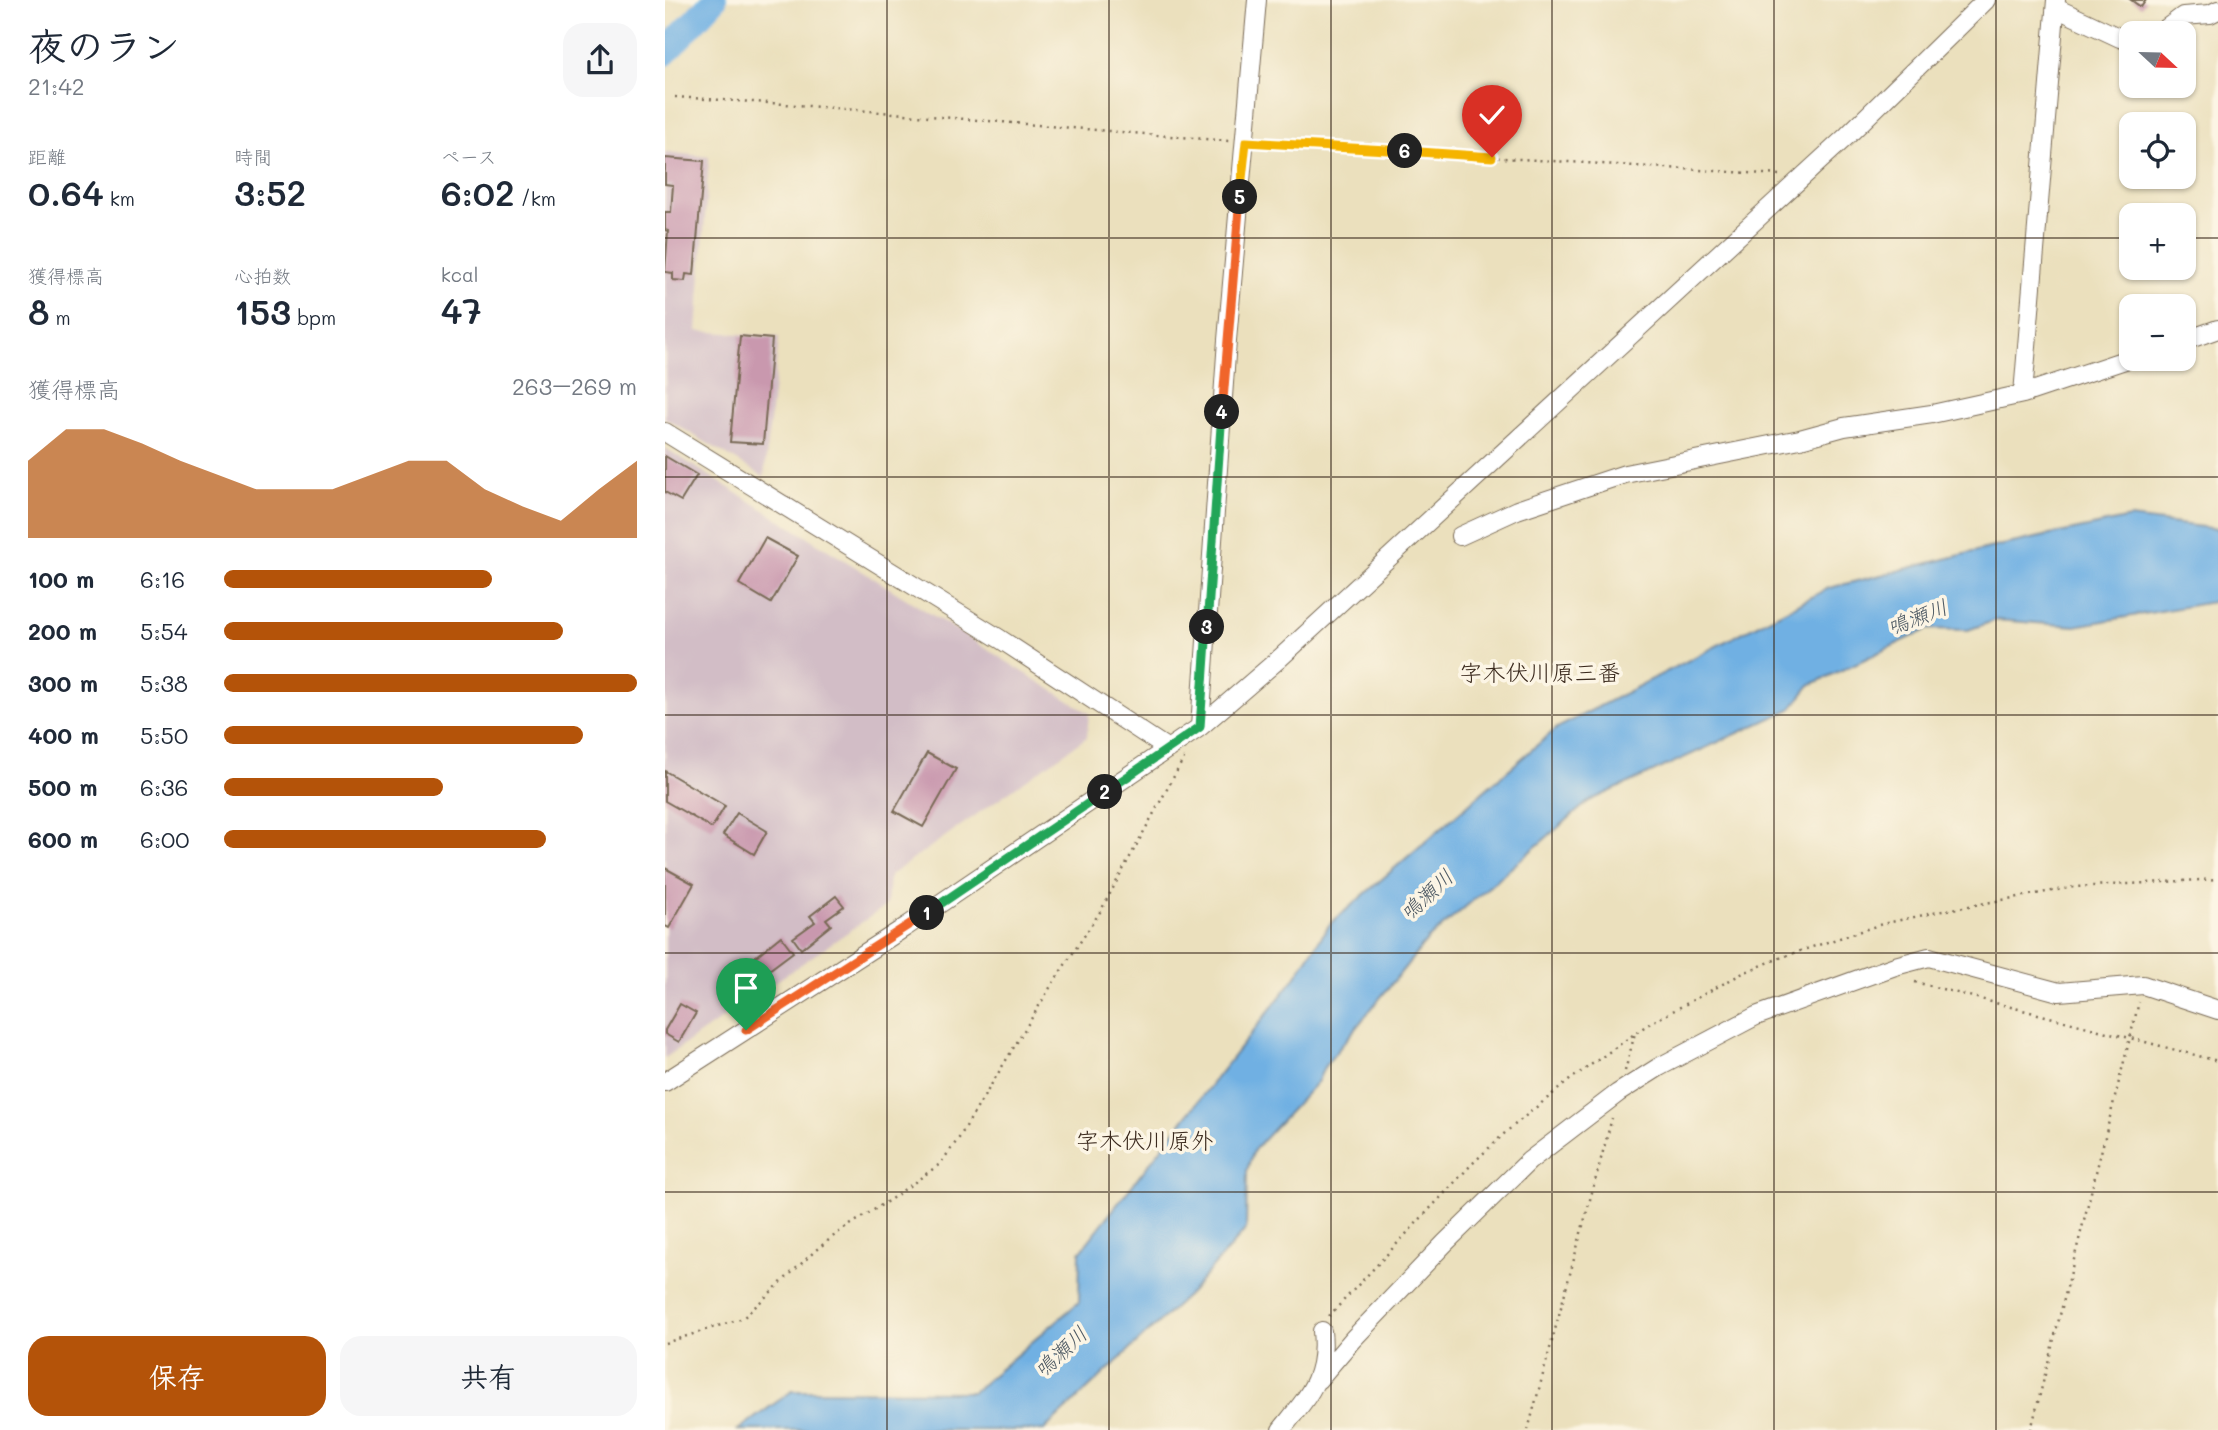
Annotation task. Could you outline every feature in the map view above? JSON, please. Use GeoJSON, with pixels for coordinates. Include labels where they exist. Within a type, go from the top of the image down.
{"type":"FeatureCollection","features":[{"type":"Feature","properties":{"kind":"street"},"geometry":{"type":"LineString","coordinates":[[1200,727],[1227,340],[1257,0]]}},
{"type":"Feature","properties":{"kind":"street"},"geometry":{"type":"LineString","coordinates":[[665,1082],[907,926],[1200,727],[1280,658],[1805,175],[1986,0]]}},
{"type":"Feature","properties":{"kind":"street"},"geometry":{"type":"LineString","coordinates":[[2023,394],[2056,4],[2119,37]]}},
{"type":"Feature","properties":{"kind":"street"},"geometry":{"type":"LineString","coordinates":[[2176,21],[2183,16],[2210,14],[2218,10]]}},
{"type":"Feature","properties":{"kind":"street"},"geometry":{"type":"LineString","coordinates":[[2196,337],[2218,329]]}},
{"type":"Feature","properties":{"kind":"street"},"geometry":{"type":"LineString","coordinates":[[1461,536],[1517,510],[1625,474],[1800,439],[1845,427],[1932,414],[2023,394],[2119,362]]}},
{"type":"Feature","properties":{"kind":"street"},"geometry":{"type":"LineString","coordinates":[[665,432],[1000,639],[1168,749]]}},
{"type":"Feature","properties":{"kind":"street"},"geometry":{"type":"LineString","coordinates":[[1281,1430],[1353,1339],[1529,1161],[1618,1093],[1659,1066],[1756,1016],[1895,966],[1929,957],[2059,992],[2143,985],[2218,1010]]}},
{"type":"Feature","properties":{"kind":"street"},"geometry":{"type":"LineString","coordinates":[[1318,1380],[1322,1331]]}},
{"type":"Feature","properties":{"kind":"path"},"geometry":{"type":"LineString","coordinates":[[675,97],[1246,142],[1763,174]]}},
{"type":"Feature","properties":{"kind":"path"},"geometry":{"type":"LineString","coordinates":[[665,1343],[743,1318],[823,1244],[940,1164],[960,1138],[1051,986],[1100,912],[1185,757]]}},
{"type":"Feature","properties":{"kind":"path"},"geometry":{"type":"LineString","coordinates":[[1322,1331],[1329,1316],[1472,1164],[1507,1131],[1571,1079],[1635,1033],[1744,973],[1782,957],[1882,924],[1947,910],[2074,887],[2218,879]]}},
{"type":"Feature","properties":{"kind":"path"},"geometry":{"type":"LineString","coordinates":[[1915,982],[2218,1061]]}},
{"type":"Feature","properties":{"kind":"path"},"geometry":{"type":"LineString","coordinates":[[2031,1430],[2143,985]]}},
{"type":"Feature","properties":{"kind":"path"},"geometry":{"type":"LineString","coordinates":[[1618,1093],[1635,1033]]}},
{"type":"Feature","properties":{"kind":"path"},"geometry":{"type":"LineString","coordinates":[[1528,1430],[1612,1119]]}},
{"type":"Feature","properties":{"kind":"shaded area"},"geometry":{"type":"Polygon","coordinates":[[[665,152],[709,157],[697,331],[779,337],[764,477],[665,418],[665,152]]]}},
{"type":"Feature","properties":{"kind":"shaded area"},"geometry":{"type":"Polygon","coordinates":[[[665,448],[1089,713],[1087,737],[889,876],[887,905],[665,1058],[665,448]]]}},
{"type":"Feature","properties":{"kind":"water","name":"鳴瀬川"},"geometry":{"type":"Polygon","coordinates":[[[2130,518],[2218,529],[2218,601],[2075,626],[1996,620],[1968,630],[1928,629],[1810,685],[1791,709],[1589,801],[1428,939],[1324,1067],[1318,1081],[1254,1150],[1247,1170],[1246,1229],[1190,1293],[1044,1430],[738,1430],[792,1391],[973,1392],[1079,1302],[1080,1252],[1294,979],[1330,924],[1557,728],[1829,588],[1989,548],[2130,518]]]}},
{"type":"Feature","properties":{"kind":"building"},"geometry":{"type":"Polygon","coordinates":[[[2131,0],[2146,0],[2141,7],[2131,0]]]}},
{"type":"Feature","properties":{"kind":"building"},"geometry":{"type":"Polygon","coordinates":[[[665,158],[704,161],[694,275],[686,274],[685,281],[673,280],[673,273],[665,272],[668,231],[665,230],[665,212],[671,212],[673,185],[665,184],[665,158]]]}},
{"type":"Feature","properties":{"kind":"building"},"geometry":{"type":"Polygon","coordinates":[[[740,336],[772,339],[763,444],[730,442],[740,336]]]}},
{"type":"Feature","properties":{"kind":"building"},"geometry":{"type":"Polygon","coordinates":[[[665,456],[697,475],[681,501],[665,492],[665,456]]]}},
{"type":"Feature","properties":{"kind":"building"},"geometry":{"type":"Polygon","coordinates":[[[765,538],[798,556],[771,603],[739,584],[765,538]]]}},
{"type":"Feature","properties":{"kind":"building"},"geometry":{"type":"Polygon","coordinates":[[[927,753],[956,769],[923,827],[894,811],[927,753]]]}},
{"type":"Feature","properties":{"kind":"building"},"geometry":{"type":"Polygon","coordinates":[[[665,771],[725,806],[712,828],[665,801],[665,771]]]}},
{"type":"Feature","properties":{"kind":"building"},"geometry":{"type":"Polygon","coordinates":[[[737,813],[767,831],[754,854],[723,835],[737,813]]]}},
{"type":"Feature","properties":{"kind":"building"},"geometry":{"type":"Polygon","coordinates":[[[665,868],[694,884],[669,928],[665,926],[665,868]]]}},
{"type":"Feature","properties":{"kind":"building"},"geometry":{"type":"Polygon","coordinates":[[[836,896],[844,906],[826,919],[831,925],[801,949],[793,938],[815,922],[810,916],[836,896]]]}},
{"type":"Feature","properties":{"kind":"building"},"geometry":{"type":"Polygon","coordinates":[[[781,936],[793,952],[761,976],[750,961],[781,936]]]}},
{"type":"Feature","properties":{"kind":"building"},"geometry":{"type":"Polygon","coordinates":[[[680,1004],[696,1013],[679,1042],[665,1034],[665,1030],[680,1004]]]}},
{"type":"Feature","properties":{"kind":"waterway"},"geometry":{"type":"LineString","coordinates":[[665,53],[714,0]]}},
{"type":"Feature","properties":{"kind":"district","name":"字木伏川原三番"},"geometry":{"type":"Point","coordinates":[1540,672]}},
{"type":"Feature","properties":{"kind":"district","name":"字木伏川原外"},"geometry":{"type":"Point","coordinates":[1145,1140]}},
{"type":"Feature","properties":{"kind":"route"},"geometry":{"type":"LineString","coordinates":[[746,1030],[907,926],[1200,727],[1227,340],[1246,142],[1492,157]]}}]}
